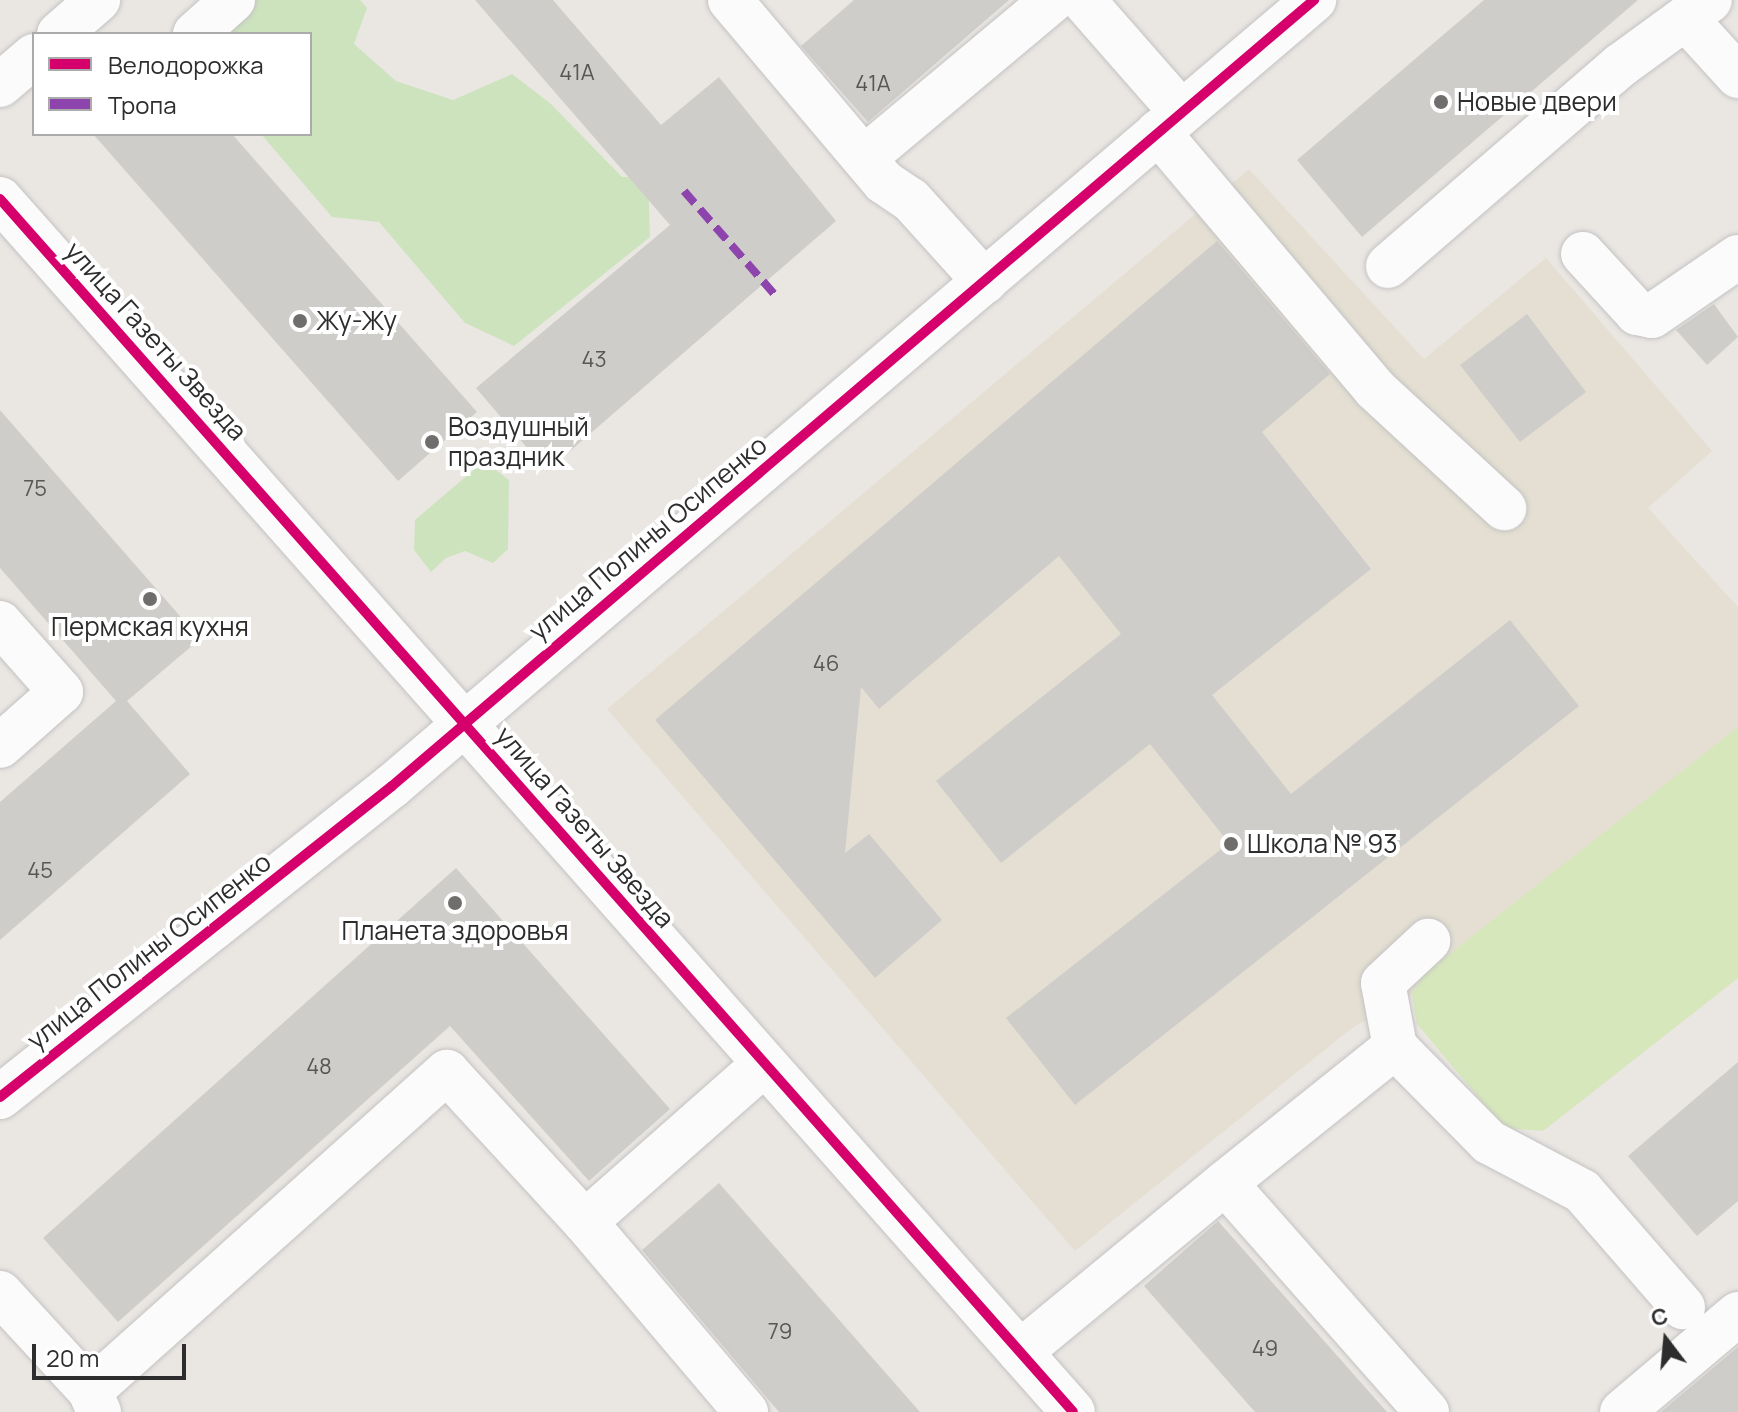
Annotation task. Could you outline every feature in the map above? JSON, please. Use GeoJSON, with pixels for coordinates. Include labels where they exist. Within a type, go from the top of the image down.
{"type":"FeatureCollection","features":[{"type":"Feature","properties":{"kind":"street"},"geometry":{"type":"LineString","coordinates":[[61,32],[98,0]]}},
{"type":"Feature","properties":{"kind":"street"},"geometry":{"type":"LineString","coordinates":[[197,32],[233,0]]}},
{"type":"Feature","properties":{"kind":"street"},"geometry":{"type":"LineString","coordinates":[[730,0],[884,182],[911,200],[985,282]]}},
{"type":"Feature","properties":{"kind":"street"},"geometry":{"type":"LineString","coordinates":[[864,158],[1053,0]]}},
{"type":"Feature","properties":{"kind":"street"},"geometry":{"type":"LineString","coordinates":[[1083,0],[1169,122],[1375,389],[1504,508]]}},
{"type":"Feature","properties":{"kind":"street","name":"улица Полины Осипенко"},"geometry":{"type":"LineString","coordinates":[[0,1097],[367,806],[1314,0]]}},
{"type":"Feature","properties":{"kind":"street"},"geometry":{"type":"LineString","coordinates":[[1388,266],[1621,65],[1698,10],[1738,76]]}},
{"type":"Feature","properties":{"kind":"street"},"geometry":{"type":"LineString","coordinates":[[0,85],[32,58]]}},
{"type":"Feature","properties":{"kind":"street","name":"улица Газеты Звезда"},"geometry":{"type":"LineString","coordinates":[[0,199],[1073,1412]]}},
{"type":"Feature","properties":{"kind":"street"},"geometry":{"type":"LineString","coordinates":[[1583,254],[1637,313],[1652,316],[1738,257]]}},
{"type":"Feature","properties":{"kind":"street"},"geometry":{"type":"LineString","coordinates":[[0,623],[61,692],[0,746]]}},
{"type":"Feature","properties":{"kind":"street"},"geometry":{"type":"LineString","coordinates":[[1428,941],[1383,983],[1395,1047],[1489,1142],[1582,1191],[1683,1307]]}},
{"type":"Feature","properties":{"kind":"street"},"geometry":{"type":"LineString","coordinates":[[1020,1352],[1395,1047]]}},
{"type":"Feature","properties":{"kind":"street"},"geometry":{"type":"LineString","coordinates":[[585,1222],[764,1064]]}},
{"type":"Feature","properties":{"kind":"street"},"geometry":{"type":"LineString","coordinates":[[0,1293],[94,1402],[447,1072],[585,1222],[746,1412]]}},
{"type":"Feature","properties":{"kind":"street"},"geometry":{"type":"LineString","coordinates":[[1225,1183],[1427,1412]]}},
{"type":"Feature","properties":{"kind":"street"},"geometry":{"type":"LineString","coordinates":[[1622,1412],[1738,1314]]}},
{"type":"Feature","properties":{"kind":"shaded area","name":"Школа № 93"},"geometry":{"type":"Polygon","coordinates":[[[1249,169],[1424,359],[1546,258],[1712,451],[1648,508],[1738,607],[1738,978],[1543,1131],[1417,1024],[1412,995],[1352,1028],[1075,1251],[607,709],[1249,169]]]}},
{"type":"Feature","properties":{"kind":"green space"},"geometry":{"type":"Polygon","coordinates":[[[235,0],[360,0],[367,8],[354,44],[396,81],[453,100],[512,74],[551,104],[622,177],[648,177],[650,237],[514,346],[465,323],[379,222],[332,217],[263,136],[312,136],[312,32],[212,32],[235,0]]]}},
{"type":"Feature","properties":{"kind":"green space"},"geometry":{"type":"Polygon","coordinates":[[[484,461],[509,480],[508,549],[493,563],[465,551],[446,558],[431,572],[414,550],[415,520],[484,461]]]}},
{"type":"Feature","properties":{"kind":"green space"},"geometry":{"type":"Polygon","coordinates":[[[1738,727],[1738,978],[1543,1131],[1504,1128],[1417,1024],[1412,994],[1424,974],[1738,727]]]}},
{"type":"Feature","properties":{"kind":"building"},"geometry":{"type":"Polygon","coordinates":[[[475,0],[553,0],[661,125],[719,77],[836,221],[547,471],[476,388],[670,225],[475,0]]]}},
{"type":"Feature","properties":{"kind":"building"},"geometry":{"type":"Polygon","coordinates":[[[854,0],[1009,0],[868,122],[801,46],[854,0]]]}},
{"type":"Feature","properties":{"kind":"building"},"geometry":{"type":"Polygon","coordinates":[[[1484,0],[1638,0],[1362,237],[1297,160],[1484,0]]]}},
{"type":"Feature","properties":{"kind":"building"},"geometry":{"type":"Polygon","coordinates":[[[95,136],[234,136],[477,412],[398,481],[95,136]]]}},
{"type":"Feature","properties":{"kind":"building"},"geometry":{"type":"Polygon","coordinates":[[[1217,241],[1330,374],[1262,432],[1371,569],[1212,695],[1291,794],[1510,620],[1579,706],[1075,1105],[1006,1018],[1229,843],[1150,744],[1001,863],[936,781],[1121,634],[1059,556],[879,709],[861,687],[845,853],[869,834],[942,920],[875,978],[655,720],[1217,241]]]}},
{"type":"Feature","properties":{"kind":"building"},"geometry":{"type":"Polygon","coordinates":[[[1714,304],[1738,337],[1707,365],[1676,330],[1714,304]]]}},
{"type":"Feature","properties":{"kind":"building"},"geometry":{"type":"Polygon","coordinates":[[[1527,314],[1586,392],[1520,442],[1460,365],[1527,314]]]}},
{"type":"Feature","properties":{"kind":"building"},"geometry":{"type":"Polygon","coordinates":[[[0,410],[200,639],[127,701],[190,774],[0,940],[0,802],[116,701],[0,568],[0,410]]]}},
{"type":"Feature","properties":{"kind":"building"},"geometry":{"type":"Polygon","coordinates":[[[456,868],[670,1109],[589,1181],[450,1026],[118,1322],[43,1238],[456,868]]]}},
{"type":"Feature","properties":{"kind":"building"},"geometry":{"type":"Polygon","coordinates":[[[1738,1062],[1738,1201],[1697,1236],[1628,1156],[1738,1062]]]}},
{"type":"Feature","properties":{"kind":"building"},"geometry":{"type":"Polygon","coordinates":[[[719,1183],[920,1412],[779,1412],[642,1250],[719,1183]]]}},
{"type":"Feature","properties":{"kind":"building"},"geometry":{"type":"Polygon","coordinates":[[[1218,1221],[1387,1412],[1255,1412],[1144,1286],[1218,1221]]]}},
{"type":"Feature","properties":{"kind":"building"},"geometry":{"type":"Polygon","coordinates":[[[1738,1347],[1738,1412],[1661,1412],[1738,1347]]]}},
{"type":"Feature","properties":{"kind":"marked path"},"geometry":{"type":"LineString","coordinates":[[684,191],[775,295]]}},
{"type":"Feature","properties":{"kind":"cycle path"},"geometry":{"type":"LineString","coordinates":[[0,1097],[392,786],[1314,0]]}},
{"type":"Feature","properties":{"kind":"cycle path"},"geometry":{"type":"LineString","coordinates":[[0,199],[1073,1412]]}},
{"type":"Feature","properties":{"kind":"place","name":"Новые двери"},"geometry":{"type":"Point","coordinates":[1441,102]}},
{"type":"Feature","properties":{"kind":"place","name":"Жу-Жу"},"geometry":{"type":"Point","coordinates":[300,321]}},
{"type":"Feature","properties":{"kind":"place","name":"Воздушный праздник"},"geometry":{"type":"Point","coordinates":[432,442]}},
{"type":"Feature","properties":{"kind":"place","name":"Пермская кухня"},"geometry":{"type":"Point","coordinates":[150,599]}},
{"type":"Feature","properties":{"kind":"place","name":"Школа № 93"},"geometry":{"type":"Point","coordinates":[1231,844]}},
{"type":"Feature","properties":{"kind":"place","name":"Планета здоровья"},"geometry":{"type":"Point","coordinates":[455,903]}}]}
